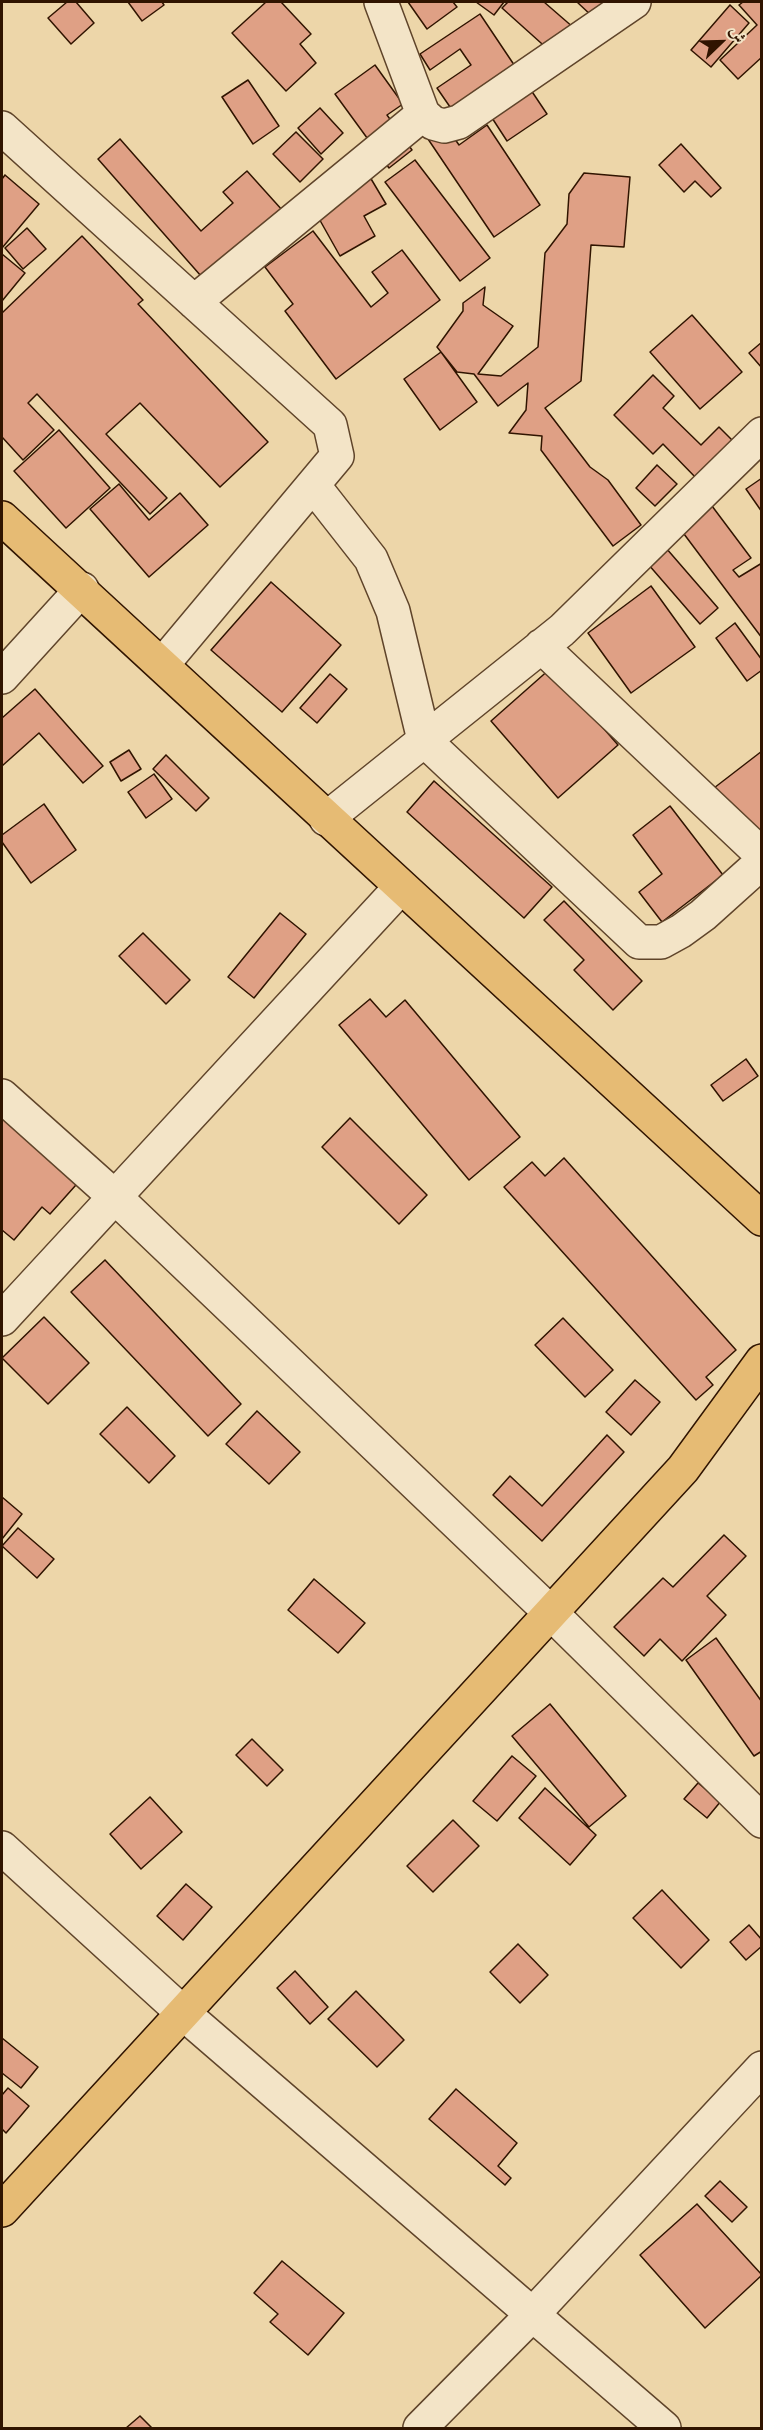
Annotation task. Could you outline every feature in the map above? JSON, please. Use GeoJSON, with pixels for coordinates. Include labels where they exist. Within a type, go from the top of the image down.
{"type":"FeatureCollection","features":[{"type":"Feature","properties":{"kind":"main road"},"geometry":{"type":"LineString","coordinates":[[2,518],[82,589],[400,888],[762,1219]]}},
{"type":"Feature","properties":{"kind":"main road"},"geometry":{"type":"LineString","coordinates":[[2,2210],[683,1469],[762,1361]]}},
{"type":"Feature","properties":{"kind":"street"},"geometry":{"type":"LineString","coordinates":[[381,2],[423,114],[433,123],[444,126],[459,122],[634,2]]}},
{"type":"Feature","properties":{"kind":"street"},"geometry":{"type":"LineString","coordinates":[[194,303],[423,114]]}},
{"type":"Feature","properties":{"kind":"street"},"geometry":{"type":"LineString","coordinates":[[2,128],[330,425],[337,456],[162,664]]}},
{"type":"Feature","properties":{"kind":"street"},"geometry":{"type":"LineString","coordinates":[[326,819],[562,630],[762,434]]}},
{"type":"Feature","properties":{"kind":"street"},"geometry":{"type":"LineString","coordinates":[[313,485],[371,559],[393,611],[424,740],[639,942],[661,942],[681,932],[762,862]]}},
{"type":"Feature","properties":{"kind":"street"},"geometry":{"type":"LineString","coordinates":[[2,677],[82,589]]}},
{"type":"Feature","properties":{"kind":"street"},"geometry":{"type":"LineString","coordinates":[[541,646],[762,855]]}},
{"type":"Feature","properties":{"kind":"street"},"geometry":{"type":"LineString","coordinates":[[2,1319],[400,888]]}},
{"type":"Feature","properties":{"kind":"street"},"geometry":{"type":"LineString","coordinates":[[2,1096],[115,1197],[552,1614],[762,1821]]}},
{"type":"Feature","properties":{"kind":"street"},"geometry":{"type":"LineString","coordinates":[[2,1848],[183,2013],[664,2428]]}},
{"type":"Feature","properties":{"kind":"street"},"geometry":{"type":"LineString","coordinates":[[420,2428],[533,2314],[762,2068]]}},
{"type":"Feature","properties":{"kind":"building"},"geometry":{"type":"Polygon","coordinates":[[[67,2],[76,2],[94,23],[71,44],[48,18],[67,2]]]}},
{"type":"Feature","properties":{"kind":"building"},"geometry":{"type":"Polygon","coordinates":[[[128,2],[162,2],[164,5],[142,21],[128,2]]]}},
{"type":"Feature","properties":{"kind":"building"},"geometry":{"type":"Polygon","coordinates":[[[266,2],[281,2],[311,34],[300,44],[316,63],[286,91],[232,33],[266,2]]]}},
{"type":"Feature","properties":{"kind":"building"},"geometry":{"type":"Polygon","coordinates":[[[408,2],[453,2],[457,7],[427,29],[408,2]]]}},
{"type":"Feature","properties":{"kind":"building"},"geometry":{"type":"Polygon","coordinates":[[[476,2],[504,2],[494,15],[476,2]]]}},
{"type":"Feature","properties":{"kind":"building"},"geometry":{"type":"Polygon","coordinates":[[[508,2],[544,2],[574,28],[551,52],[502,8],[508,2]]]}},
{"type":"Feature","properties":{"kind":"building"},"geometry":{"type":"Polygon","coordinates":[[[577,2],[607,2],[593,17],[577,2]]]}},
{"type":"Feature","properties":{"kind":"building"},"geometry":{"type":"Polygon","coordinates":[[[743,2],[762,2],[762,57],[738,79],[720,60],[757,25],[739,5],[743,2]]]}},
{"type":"Feature","properties":{"kind":"building"},"geometry":{"type":"Polygon","coordinates":[[[730,5],[749,23],[711,67],[691,50],[730,5]]]}},
{"type":"Feature","properties":{"kind":"building"},"geometry":{"type":"Polygon","coordinates":[[[480,14],[547,114],[507,141],[483,104],[459,120],[437,88],[471,65],[460,49],[430,70],[420,54],[480,14]]]}},
{"type":"Feature","properties":{"kind":"building"},"geometry":{"type":"Polygon","coordinates":[[[375,65],[403,104],[387,115],[412,150],[389,168],[335,94],[375,65]]]}},
{"type":"Feature","properties":{"kind":"building"},"geometry":{"type":"Polygon","coordinates":[[[248,80],[279,126],[253,144],[222,97],[248,80]]]}},
{"type":"Feature","properties":{"kind":"building"},"geometry":{"type":"Polygon","coordinates":[[[320,108],[343,133],[321,154],[298,128],[320,108]]]}},
{"type":"Feature","properties":{"kind":"building"},"geometry":{"type":"Polygon","coordinates":[[[487,125],[540,205],[494,237],[428,139],[446,126],[459,145],[487,125]]]}},
{"type":"Feature","properties":{"kind":"building"},"geometry":{"type":"Polygon","coordinates":[[[296,132],[323,159],[300,182],[273,154],[296,132]]]}},
{"type":"Feature","properties":{"kind":"building"},"geometry":{"type":"Polygon","coordinates":[[[120,139],[201,231],[233,203],[223,192],[247,171],[283,211],[241,248],[237,245],[201,276],[98,159],[120,139]]]}},
{"type":"Feature","properties":{"kind":"building"},"geometry":{"type":"Polygon","coordinates":[[[681,144],[721,188],[711,197],[695,181],[684,192],[659,165],[681,144]]]}},
{"type":"Feature","properties":{"kind":"building"},"geometry":{"type":"Polygon","coordinates":[[[415,160],[490,258],[460,281],[385,182],[415,160]]]}},
{"type":"Feature","properties":{"kind":"building"},"geometry":{"type":"Polygon","coordinates":[[[364,167],[386,204],[364,216],[375,236],[340,256],[308,199],[364,167]]]}},
{"type":"Feature","properties":{"kind":"building"},"geometry":{"type":"Polygon","coordinates":[[[584,173],[630,177],[624,247],[591,245],[581,381],[545,408],[590,467],[608,480],[641,525],[613,546],[541,450],[542,436],[509,433],[526,410],[528,383],[498,406],[474,374],[457,372],[437,347],[463,311],[463,303],[485,287],[483,305],[513,326],[478,374],[501,376],[538,347],[545,253],[567,224],[569,194],[584,173]]]}},
{"type":"Feature","properties":{"kind":"building"},"geometry":{"type":"Polygon","coordinates":[[[5,175],[39,204],[2,248],[2,179],[5,175]]]}},
{"type":"Feature","properties":{"kind":"building"},"geometry":{"type":"Polygon","coordinates":[[[27,228],[46,249],[23,269],[5,248],[27,228]]]}},
{"type":"Feature","properties":{"kind":"building"},"geometry":{"type":"Polygon","coordinates":[[[313,231],[371,307],[388,293],[372,272],[402,250],[440,300],[336,379],[285,311],[293,304],[265,267],[313,231]]]}},
{"type":"Feature","properties":{"kind":"building"},"geometry":{"type":"Polygon","coordinates":[[[82,236],[143,300],[138,304],[268,442],[220,487],[140,403],[106,434],[167,498],[150,514],[37,394],[28,403],[54,430],[23,460],[2,437],[2,313],[82,236]]]}},
{"type":"Feature","properties":{"kind":"building"},"geometry":{"type":"Polygon","coordinates":[[[2,254],[25,273],[2,301],[2,254]]]}},
{"type":"Feature","properties":{"kind":"building"},"geometry":{"type":"Polygon","coordinates":[[[692,315],[742,372],[700,409],[650,352],[692,315]]]}},
{"type":"Feature","properties":{"kind":"building"},"geometry":{"type":"Polygon","coordinates":[[[762,342],[762,368],[749,353],[762,342]]]}},
{"type":"Feature","properties":{"kind":"building"},"geometry":{"type":"Polygon","coordinates":[[[441,352],[477,402],[440,430],[404,379],[441,352]]]}},
{"type":"Feature","properties":{"kind":"building"},"geometry":{"type":"Polygon","coordinates":[[[653,375],[674,396],[663,408],[701,445],[719,427],[735,443],[698,480],[663,444],[653,454],[614,415],[653,375]]]}},
{"type":"Feature","properties":{"kind":"building"},"geometry":{"type":"Polygon","coordinates":[[[59,430],[110,488],[66,528],[14,471],[59,430]]]}},
{"type":"Feature","properties":{"kind":"building"},"geometry":{"type":"Polygon","coordinates":[[[657,465],[677,484],[655,506],[636,488],[657,465]]]}},
{"type":"Feature","properties":{"kind":"building"},"geometry":{"type":"Polygon","coordinates":[[[762,478],[762,512],[746,489],[762,478]]]}},
{"type":"Feature","properties":{"kind":"building"},"geometry":{"type":"Polygon","coordinates":[[[119,484],[149,520],[180,493],[208,525],[149,577],[90,509],[119,484]]]}},
{"type":"Feature","properties":{"kind":"building"},"geometry":{"type":"Polygon","coordinates":[[[712,506],[751,558],[733,570],[739,577],[762,563],[762,638],[681,530],[712,506]]]}},
{"type":"Feature","properties":{"kind":"building"},"geometry":{"type":"Polygon","coordinates":[[[666,548],[718,608],[700,624],[648,564],[666,548]]]}},
{"type":"Feature","properties":{"kind":"building"},"geometry":{"type":"Polygon","coordinates":[[[271,582],[341,645],[282,712],[211,650],[271,582]]]}},
{"type":"Feature","properties":{"kind":"building"},"geometry":{"type":"Polygon","coordinates":[[[651,586],[695,647],[631,693],[588,633],[651,586]]]}},
{"type":"Feature","properties":{"kind":"building"},"geometry":{"type":"Polygon","coordinates":[[[735,623],[762,660],[762,670],[747,681],[716,638],[735,623]]]}},
{"type":"Feature","properties":{"kind":"building"},"geometry":{"type":"Polygon","coordinates":[[[551,668],[618,745],[558,798],[491,721],[551,668]]]}},
{"type":"Feature","properties":{"kind":"building"},"geometry":{"type":"Polygon","coordinates":[[[330,674],[347,689],[317,723],[300,708],[330,674]]]}},
{"type":"Feature","properties":{"kind":"building"},"geometry":{"type":"Polygon","coordinates":[[[35,689],[103,766],[83,783],[39,733],[2,766],[2,718],[35,689]]]}},
{"type":"Feature","properties":{"kind":"building"},"geometry":{"type":"Polygon","coordinates":[[[129,750],[141,769],[121,781],[110,762],[129,750]]]}},
{"type":"Feature","properties":{"kind":"building"},"geometry":{"type":"Polygon","coordinates":[[[762,751],[762,849],[714,788],[762,751]]]}},
{"type":"Feature","properties":{"kind":"building"},"geometry":{"type":"Polygon","coordinates":[[[166,755],[209,798],[196,811],[153,769],[166,755]]]}},
{"type":"Feature","properties":{"kind":"building"},"geometry":{"type":"Polygon","coordinates":[[[154,774],[172,799],[146,818],[128,792],[154,774]]]}},
{"type":"Feature","properties":{"kind":"building"},"geometry":{"type":"Polygon","coordinates":[[[434,781],[552,887],[524,918],[407,812],[434,781]]]}},
{"type":"Feature","properties":{"kind":"building"},"geometry":{"type":"Polygon","coordinates":[[[44,804],[76,850],[31,883],[2,842],[2,835],[44,804]]]}},
{"type":"Feature","properties":{"kind":"building"},"geometry":{"type":"Polygon","coordinates":[[[670,806],[723,875],[662,922],[639,892],[662,874],[633,835],[670,806]]]}},
{"type":"Feature","properties":{"kind":"building"},"geometry":{"type":"Polygon","coordinates":[[[564,901],[642,981],[613,1010],[574,970],[584,960],[544,920],[564,901]]]}},
{"type":"Feature","properties":{"kind":"building"},"geometry":{"type":"Polygon","coordinates":[[[280,913],[306,934],[254,998],[228,977],[280,913]]]}},
{"type":"Feature","properties":{"kind":"building"},"geometry":{"type":"Polygon","coordinates":[[[143,933],[190,980],[166,1004],[119,956],[143,933]]]}},
{"type":"Feature","properties":{"kind":"building"},"geometry":{"type":"Polygon","coordinates":[[[370,999],[386,1017],[405,1000],[520,1137],[469,1180],[339,1025],[370,999]]]}},
{"type":"Feature","properties":{"kind":"building"},"geometry":{"type":"Polygon","coordinates":[[[746,1059],[758,1076],[723,1101],[711,1085],[746,1059]]]}},
{"type":"Feature","properties":{"kind":"building"},"geometry":{"type":"Polygon","coordinates":[[[2,1107],[84,1176],[50,1214],[42,1207],[14,1240],[2,1230],[2,1107]]]}},
{"type":"Feature","properties":{"kind":"building"},"geometry":{"type":"Polygon","coordinates":[[[350,1118],[427,1195],[399,1224],[322,1147],[350,1118]]]}},
{"type":"Feature","properties":{"kind":"building"},"geometry":{"type":"Polygon","coordinates":[[[564,1158],[736,1350],[706,1377],[713,1385],[696,1400],[504,1187],[532,1162],[545,1176],[564,1158]]]}},
{"type":"Feature","properties":{"kind":"building"},"geometry":{"type":"Polygon","coordinates":[[[105,1260],[241,1404],[208,1436],[71,1292],[105,1260]]]}},
{"type":"Feature","properties":{"kind":"building"},"geometry":{"type":"Polygon","coordinates":[[[44,1317],[89,1363],[48,1404],[2,1358],[44,1317]]]}},
{"type":"Feature","properties":{"kind":"building"},"geometry":{"type":"Polygon","coordinates":[[[563,1318],[613,1370],[585,1397],[535,1345],[563,1318]]]}},
{"type":"Feature","properties":{"kind":"building"},"geometry":{"type":"Polygon","coordinates":[[[635,1380],[660,1402],[631,1435],[606,1412],[635,1380]]]}},
{"type":"Feature","properties":{"kind":"building"},"geometry":{"type":"Polygon","coordinates":[[[127,1407],[175,1456],[149,1483],[100,1434],[127,1407]]]}},
{"type":"Feature","properties":{"kind":"building"},"geometry":{"type":"Polygon","coordinates":[[[257,1411],[300,1452],[269,1484],[226,1444],[257,1411]]]}},
{"type":"Feature","properties":{"kind":"building"},"geometry":{"type":"Polygon","coordinates":[[[607,1435],[624,1452],[542,1541],[493,1495],[510,1476],[542,1506],[607,1435]]]}},
{"type":"Feature","properties":{"kind":"building"},"geometry":{"type":"Polygon","coordinates":[[[2,1497],[22,1514],[2,1539],[2,1497]]]}},
{"type":"Feature","properties":{"kind":"building"},"geometry":{"type":"Polygon","coordinates":[[[18,1528],[54,1559],[37,1578],[2,1546],[18,1528]]]}},
{"type":"Feature","properties":{"kind":"building"},"geometry":{"type":"Polygon","coordinates":[[[724,1535],[746,1556],[707,1596],[726,1615],[682,1661],[660,1639],[644,1656],[614,1627],[663,1578],[673,1587],[724,1535]]]}},
{"type":"Feature","properties":{"kind":"building"},"geometry":{"type":"Polygon","coordinates":[[[314,1579],[365,1623],[338,1653],[288,1610],[314,1579]]]}},
{"type":"Feature","properties":{"kind":"building"},"geometry":{"type":"Polygon","coordinates":[[[716,1638],[762,1702],[762,1751],[754,1756],[686,1660],[716,1638]]]}},
{"type":"Feature","properties":{"kind":"building"},"geometry":{"type":"Polygon","coordinates":[[[550,1704],[626,1796],[589,1827],[512,1736],[550,1704]]]}},
{"type":"Feature","properties":{"kind":"building"},"geometry":{"type":"Polygon","coordinates":[[[252,1739],[283,1770],[267,1786],[236,1755],[252,1739]]]}},
{"type":"Feature","properties":{"kind":"building"},"geometry":{"type":"Polygon","coordinates":[[[512,1756],[536,1776],[497,1821],[473,1801],[512,1756]]]}},
{"type":"Feature","properties":{"kind":"building"},"geometry":{"type":"Polygon","coordinates":[[[698,1783],[721,1801],[707,1818],[684,1799],[698,1783]]]}},
{"type":"Feature","properties":{"kind":"building"},"geometry":{"type":"Polygon","coordinates":[[[545,1788],[596,1835],[570,1865],[519,1818],[545,1788]]]}},
{"type":"Feature","properties":{"kind":"building"},"geometry":{"type":"Polygon","coordinates":[[[150,1797],[182,1832],[141,1869],[110,1834],[150,1797]]]}},
{"type":"Feature","properties":{"kind":"building"},"geometry":{"type":"Polygon","coordinates":[[[453,1820],[479,1846],[433,1892],[407,1866],[453,1820]]]}},
{"type":"Feature","properties":{"kind":"building"},"geometry":{"type":"Polygon","coordinates":[[[186,1884],[212,1907],[183,1940],[157,1916],[186,1884]]]}},
{"type":"Feature","properties":{"kind":"building"},"geometry":{"type":"Polygon","coordinates":[[[662,1890],[709,1940],[681,1968],[633,1918],[662,1890]]]}},
{"type":"Feature","properties":{"kind":"building"},"geometry":{"type":"Polygon","coordinates":[[[749,1925],[762,1940],[762,1946],[746,1960],[730,1942],[749,1925]]]}},
{"type":"Feature","properties":{"kind":"building"},"geometry":{"type":"Polygon","coordinates":[[[518,1944],[548,1975],[520,2003],[490,1972],[518,1944]]]}},
{"type":"Feature","properties":{"kind":"building"},"geometry":{"type":"Polygon","coordinates":[[[295,1971],[328,2007],[310,2024],[277,1988],[295,1971]]]}},
{"type":"Feature","properties":{"kind":"building"},"geometry":{"type":"Polygon","coordinates":[[[356,1991],[404,2040],[377,2067],[328,2019],[356,1991]]]}},
{"type":"Feature","properties":{"kind":"building"},"geometry":{"type":"Polygon","coordinates":[[[2,2038],[38,2067],[21,2088],[2,2073],[2,2038]]]}},
{"type":"Feature","properties":{"kind":"building"},"geometry":{"type":"Polygon","coordinates":[[[8,2088],[29,2106],[6,2133],[2,2129],[2,2095],[8,2088]]]}},
{"type":"Feature","properties":{"kind":"building"},"geometry":{"type":"Polygon","coordinates":[[[456,2089],[517,2143],[498,2166],[511,2178],[505,2185],[429,2119],[456,2089]]]}},
{"type":"Feature","properties":{"kind":"building"},"geometry":{"type":"Polygon","coordinates":[[[720,2181],[747,2207],[732,2222],[705,2196],[720,2181]]]}},
{"type":"Feature","properties":{"kind":"building"},"geometry":{"type":"Polygon","coordinates":[[[697,2204],[762,2275],[705,2328],[640,2255],[697,2204]]]}},
{"type":"Feature","properties":{"kind":"building"},"geometry":{"type":"Polygon","coordinates":[[[282,2261],[344,2313],[308,2355],[270,2322],[278,2314],[254,2293],[282,2261]]]}},
{"type":"Feature","properties":{"kind":"building"},"geometry":{"type":"Polygon","coordinates":[[[140,2416],[152,2428],[126,2428],[140,2416]]]}}]}
